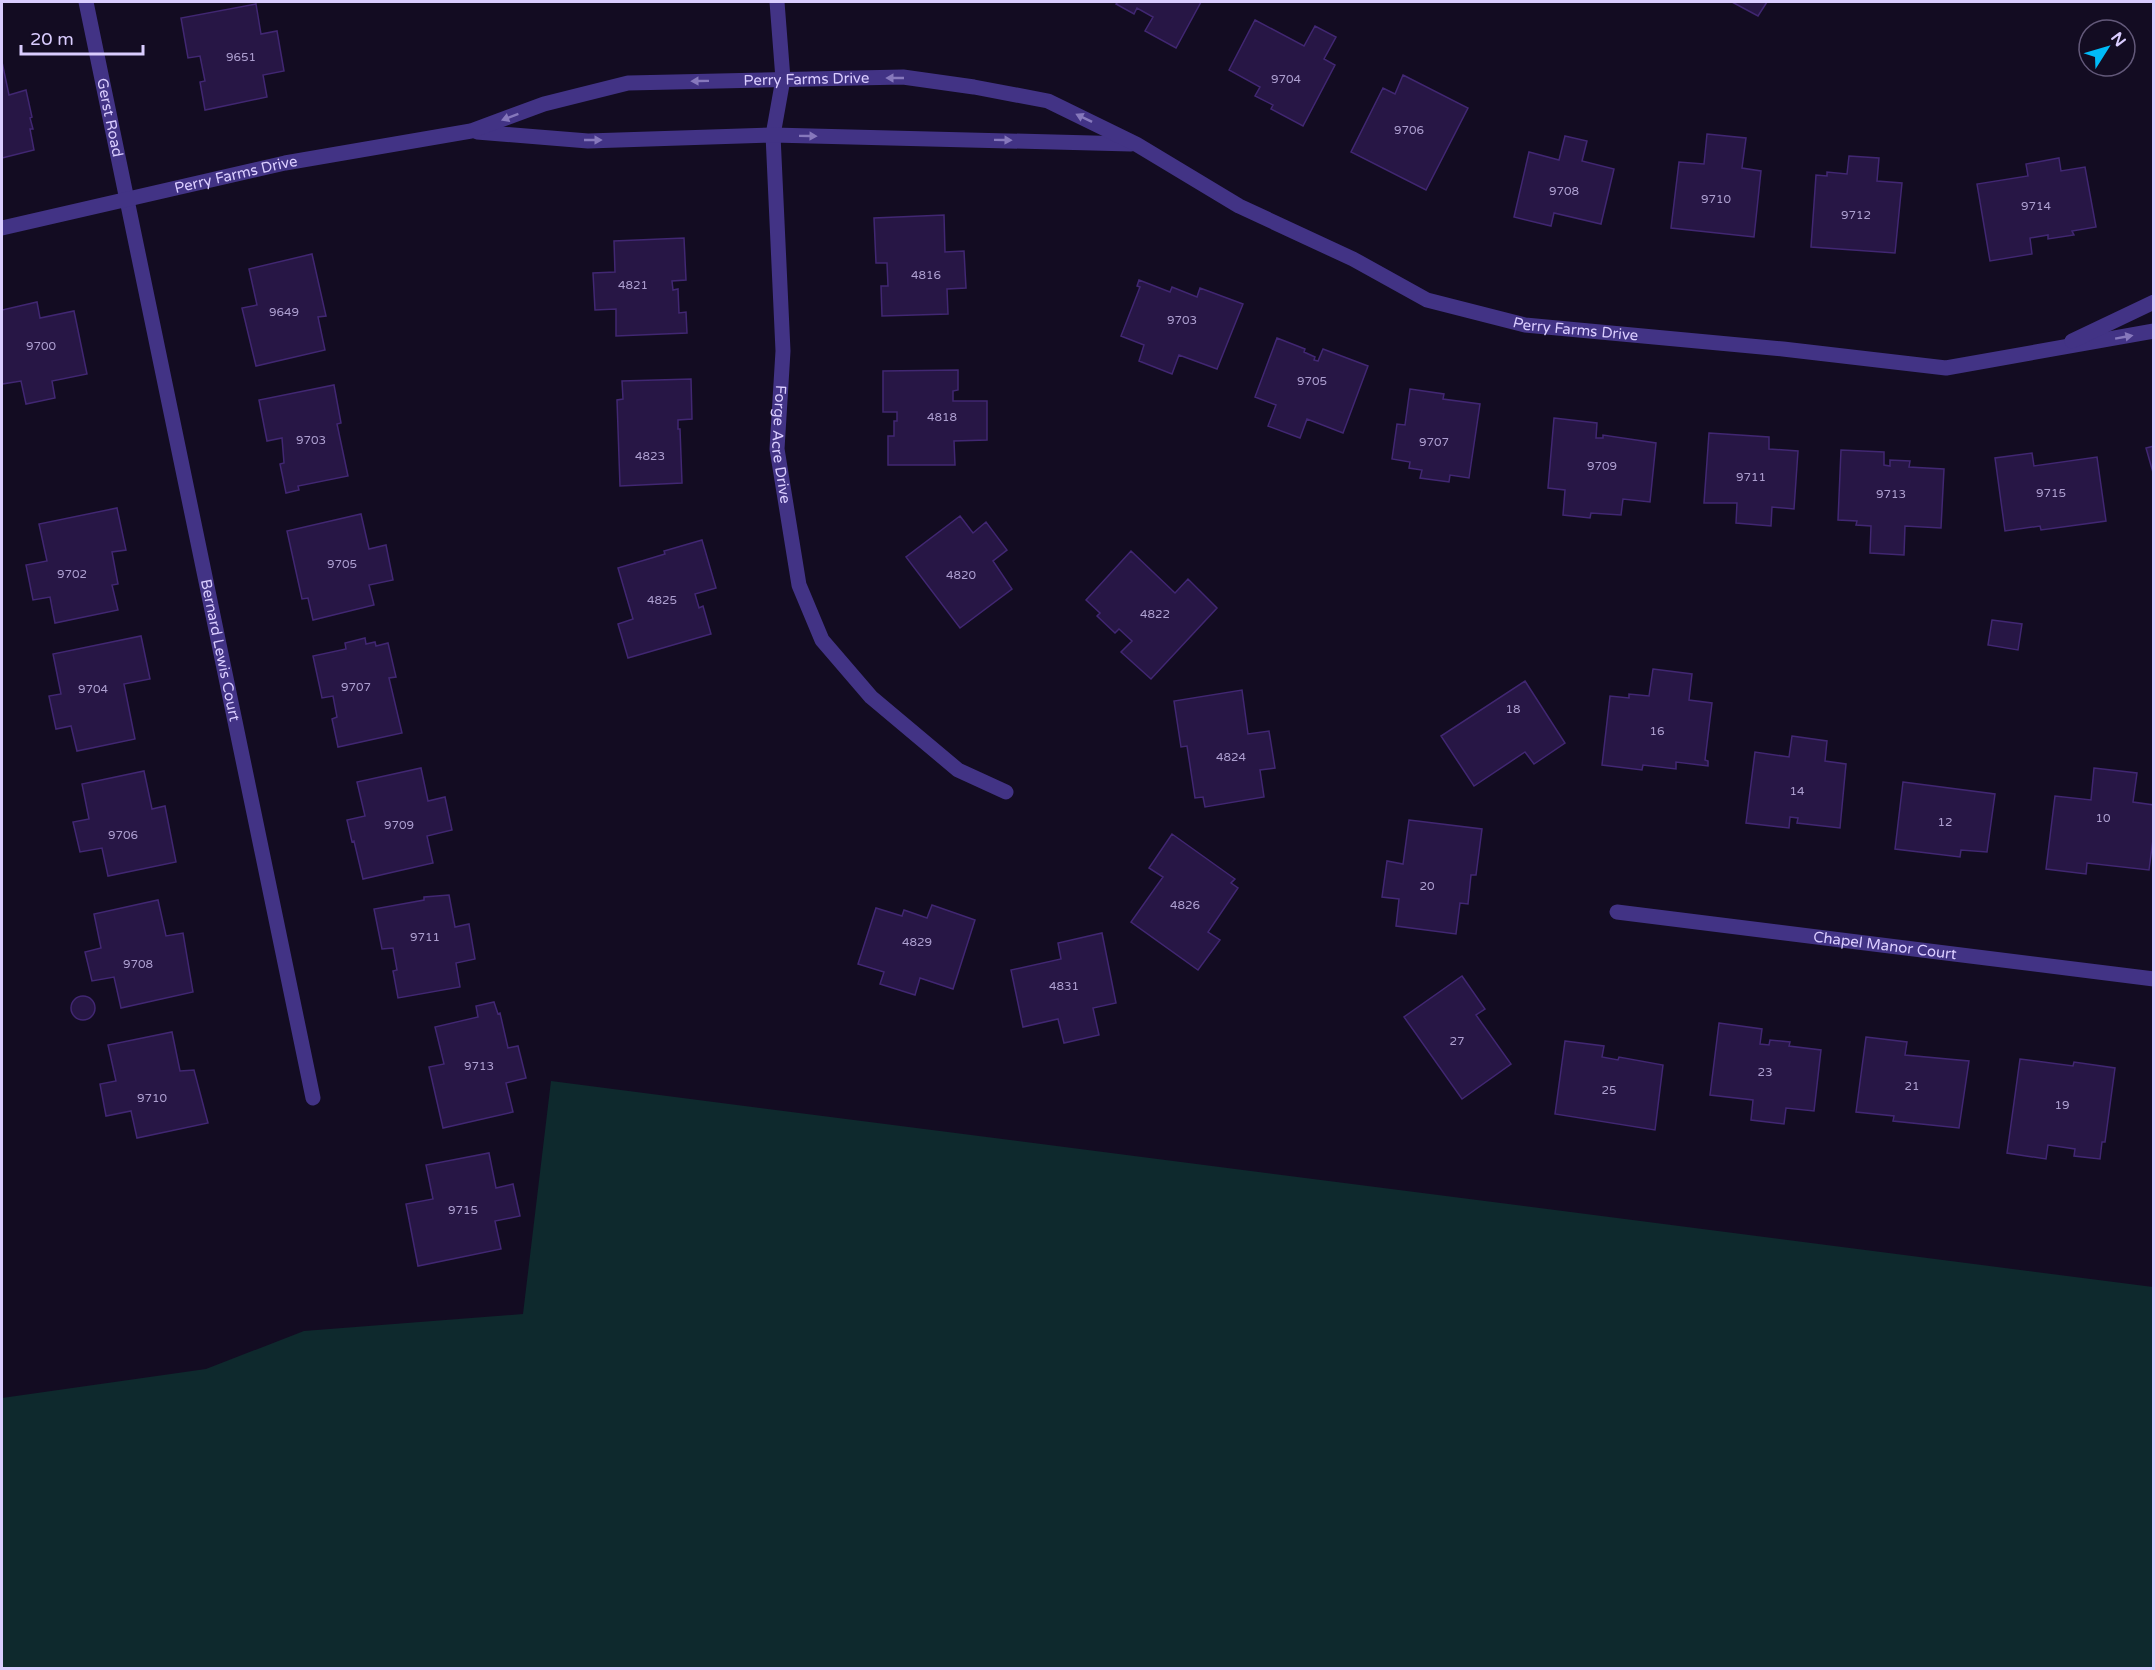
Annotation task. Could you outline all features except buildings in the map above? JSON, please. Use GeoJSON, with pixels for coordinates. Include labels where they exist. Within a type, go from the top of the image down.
{"type":"FeatureCollection","features":[{"type":"Feature","properties":{"kind":"street","name":"Gerst Road"},"geometry":{"type":"LineString","coordinates":[[86,2],[125,201]]}},
{"type":"Feature","properties":{"kind":"street","name":"Forge Acre Drive"},"geometry":{"type":"LineString","coordinates":[[777,2],[783,79],[773,135],[783,351],[777,449],[799,585],[822,640],[871,697],[958,770],[1006,792]]}},
{"type":"Feature","properties":{"kind":"street","name":"Perry Farms Drive"},"geometry":{"type":"LineString","coordinates":[[2,228],[285,163],[471,131],[544,104],[628,83],[903,77],[1048,101],[1136,144],[1239,206],[1353,259],[1427,300],[1525,325],[1771,348],[1946,368],[2154,331]]}},
{"type":"Feature","properties":{"kind":"street","name":"Perry Farms Drive"},"geometry":{"type":"LineString","coordinates":[[471,131],[588,141],[773,135],[1136,144]]}},
{"type":"Feature","properties":{"kind":"street","name":"Bernard Lewis Court"},"geometry":{"type":"LineString","coordinates":[[125,201],[313,1098]]}},
{"type":"Feature","properties":{"kind":"street","name":"Perry Farms Drive"},"geometry":{"type":"LineString","coordinates":[[2054,350],[2154,302]]}},
{"type":"Feature","properties":{"kind":"street","name":"Chapel Manor Court"},"geometry":{"type":"LineString","coordinates":[[1617,912],[2154,979]]}},
{"type":"Feature","properties":{"kind":"green space"},"geometry":{"type":"Polygon","coordinates":[[[551,1081],[2153,1287],[2153,1668],[2,1668],[2,1398],[206,1369],[304,1331],[523,1314],[551,1081]]]}}]}
